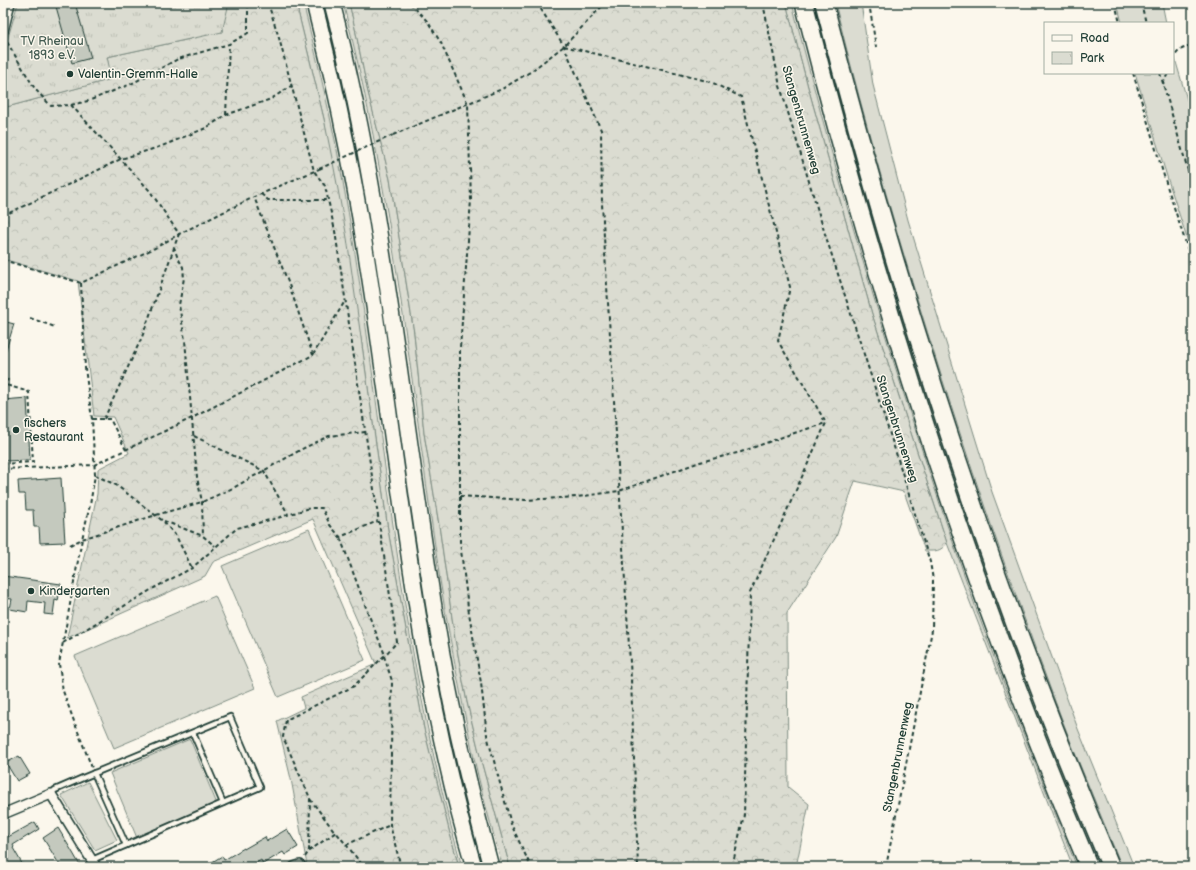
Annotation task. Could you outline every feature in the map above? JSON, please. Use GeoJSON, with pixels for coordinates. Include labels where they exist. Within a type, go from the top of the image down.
{"type":"FeatureCollection","features":[{"type":"Feature","properties":{"kind":"highway"},"geometry":{"type":"LineString","coordinates":[[314,3],[344,129],[358,208],[378,335],[409,559],[432,694],[451,781],[474,867]]}},
{"type":"Feature","properties":{"kind":"highway"},"geometry":{"type":"LineString","coordinates":[[332,3],[352,86],[376,212],[394,327],[419,515],[440,645],[459,743],[492,867]]}},
{"type":"Feature","properties":{"kind":"highway"},"geometry":{"type":"LineString","coordinates":[[804,3],[825,88],[878,277],[932,449],[1004,653],[1089,867]]}},
{"type":"Feature","properties":{"kind":"highway"},"geometry":{"type":"LineString","coordinates":[[824,3],[884,227],[948,432],[974,510],[1021,639],[1066,757],[1111,867]]}},
{"type":"Feature","properties":{"kind":"street"},"geometry":{"type":"LineString","coordinates":[[3,31],[10,3]]}},
{"type":"Feature","properties":{"kind":"street"},"geometry":{"type":"LineString","coordinates":[[3,814],[51,794],[94,864]]}},
{"type":"Feature","properties":{"kind":"lane"},"geometry":{"type":"LineString","coordinates":[[51,794],[55,790],[94,773],[193,733],[230,716],[260,788],[126,845],[94,864]]}},
{"type":"Feature","properties":{"kind":"lane"},"geometry":{"type":"LineString","coordinates":[[193,733],[222,803]]}},
{"type":"Feature","properties":{"kind":"lane"},"geometry":{"type":"LineString","coordinates":[[94,773],[126,845]]}},
{"type":"Feature","properties":{"kind":"path"},"geometry":{"type":"LineString","coordinates":[[7,42],[35,90],[51,106],[71,105],[88,101],[131,84],[178,59],[229,44],[248,33],[248,3]]}},
{"type":"Feature","properties":{"kind":"path"},"geometry":{"type":"LineString","coordinates":[[268,3],[279,38],[314,171],[325,186],[335,231],[397,642],[354,686],[286,720],[282,737],[310,798],[364,867]]}},
{"type":"Feature","properties":{"kind":"path"},"geometry":{"type":"LineString","coordinates":[[410,3],[428,22],[441,43],[468,104],[471,200],[460,348],[460,542],[487,735],[511,824],[531,867]]}},
{"type":"Feature","properties":{"kind":"path"},"geometry":{"type":"LineString","coordinates":[[537,3],[564,46],[601,130],[602,204],[631,679],[638,867]]}},
{"type":"Feature","properties":{"kind":"path"},"geometry":{"type":"LineString","coordinates":[[3,260],[80,283],[155,248],[179,234],[254,197],[502,89],[530,72],[564,46],[605,3]]}},
{"type":"Feature","properties":{"kind":"path","name":"Stangenbrunnenweg"},"geometry":{"type":"LineString","coordinates":[[763,3],[780,86],[825,234],[930,562],[933,580],[932,630],[886,867]]}},
{"type":"Feature","properties":{"kind":"path"},"geometry":{"type":"LineString","coordinates":[[869,3],[876,47]]}},
{"type":"Feature","properties":{"kind":"path"},"geometry":{"type":"LineString","coordinates":[[1115,3],[1120,22]]}},
{"type":"Feature","properties":{"kind":"path"},"geometry":{"type":"LineString","coordinates":[[1140,3],[1146,22]]}},
{"type":"Feature","properties":{"kind":"path"},"geometry":{"type":"LineString","coordinates":[[226,115],[229,44]]}},
{"type":"Feature","properties":{"kind":"path"},"geometry":{"type":"LineString","coordinates":[[1174,58],[1179,50],[1193,45]]}},
{"type":"Feature","properties":{"kind":"path"},"geometry":{"type":"LineString","coordinates":[[564,46],[711,82],[741,97],[790,286],[778,341],[826,423]]}},
{"type":"Feature","properties":{"kind":"path"},"geometry":{"type":"LineString","coordinates":[[1134,74],[1167,186],[1193,265]]}},
{"type":"Feature","properties":{"kind":"path"},"geometry":{"type":"LineString","coordinates":[[1160,74],[1193,188]]}},
{"type":"Feature","properties":{"kind":"path"},"geometry":{"type":"LineString","coordinates":[[1163,84],[1168,74]]}},
{"type":"Feature","properties":{"kind":"path"},"geometry":{"type":"LineString","coordinates":[[3,216],[121,159],[162,146],[206,128],[226,115],[271,98],[291,86]]}},
{"type":"Feature","properties":{"kind":"path"},"geometry":{"type":"LineString","coordinates":[[71,105],[150,191],[179,234]]}},
{"type":"Feature","properties":{"kind":"path"},"geometry":{"type":"LineString","coordinates":[[261,194],[268,200],[328,200]]}},
{"type":"Feature","properties":{"kind":"path"},"geometry":{"type":"LineString","coordinates":[[254,197],[288,282],[313,355]]}},
{"type":"Feature","properties":{"kind":"path"},"geometry":{"type":"LineString","coordinates":[[104,419],[142,337],[179,234]]}},
{"type":"Feature","properties":{"kind":"path"},"geometry":{"type":"LineString","coordinates":[[174,247],[183,267],[184,278],[179,305],[185,340],[197,477],[202,502],[203,536]]}},
{"type":"Feature","properties":{"kind":"path"},"geometry":{"type":"LineString","coordinates":[[80,283],[86,368],[92,419],[95,476],[59,664],[63,691],[74,724],[94,773]]}},
{"type":"Feature","properties":{"kind":"path"},"geometry":{"type":"LineString","coordinates":[[3,469],[94,465],[192,418],[313,355],[346,300]]}},
{"type":"Feature","properties":{"kind":"path"},"geometry":{"type":"LineString","coordinates":[[30,318],[55,327]]}},
{"type":"Feature","properties":{"kind":"path"},"geometry":{"type":"LineString","coordinates":[[3,464],[33,462],[29,392],[5,385],[8,379]]}},
{"type":"Feature","properties":{"kind":"path"},"geometry":{"type":"LineString","coordinates":[[92,419],[110,419],[126,450]]}},
{"type":"Feature","properties":{"kind":"path"},"geometry":{"type":"LineString","coordinates":[[460,496],[525,500],[576,498],[619,492],[700,462],[742,452],[826,423]]}},
{"type":"Feature","properties":{"kind":"path"},"geometry":{"type":"LineString","coordinates":[[732,867],[744,815],[750,593],[826,423]]}},
{"type":"Feature","properties":{"kind":"path"},"geometry":{"type":"LineString","coordinates":[[70,545],[82,539],[202,502],[233,488],[328,436],[365,432]]}},
{"type":"Feature","properties":{"kind":"path"},"geometry":{"type":"LineString","coordinates":[[194,436],[264,470],[288,514]]}},
{"type":"Feature","properties":{"kind":"path"},"geometry":{"type":"LineString","coordinates":[[95,476],[116,485],[163,521],[176,536],[192,568]]}},
{"type":"Feature","properties":{"kind":"path"},"geometry":{"type":"LineString","coordinates":[[63,643],[154,588],[192,568],[237,528],[310,508],[322,508],[330,525],[340,536],[385,655],[392,681],[390,826],[401,867]]}},
{"type":"Feature","properties":{"kind":"path"},"geometry":{"type":"LineString","coordinates":[[163,521],[203,536],[216,546]]}},
{"type":"Feature","properties":{"kind":"path"},"geometry":{"type":"LineString","coordinates":[[340,536],[378,521]]}},
{"type":"Feature","properties":{"kind":"path"},"geometry":{"type":"LineString","coordinates":[[309,851],[310,798]]}},
{"type":"Feature","properties":{"kind":"path"},"geometry":{"type":"LineString","coordinates":[[346,845],[390,826]]}},
{"type":"Feature","properties":{"kind":"path"},"geometry":{"type":"LineString","coordinates":[[298,866],[309,851],[336,832]]}},
{"type":"Feature","properties":{"kind":"green space","name":"TV Rheinau 1893 e.V."},"geometry":{"type":"Polygon","coordinates":[[[18,3],[229,3],[222,32],[107,57],[112,79],[3,108],[3,55],[18,3]]]}},
{"type":"Feature","properties":{"kind":"green space"},"geometry":{"type":"Polygon","coordinates":[[[213,3],[296,3],[324,119],[347,238],[388,530],[424,729],[459,867],[308,867],[307,865],[291,779],[277,721],[304,708],[301,697],[376,664],[313,519],[213,562],[205,576],[67,638],[97,494],[98,469],[129,453],[113,417],[94,416],[78,281],[3,259],[3,108],[111,79],[107,57],[190,39],[209,12],[213,3]]]}},
{"type":"Feature","properties":{"kind":"green space"},"geometry":{"type":"Polygon","coordinates":[[[296,3],[303,3],[336,145],[361,290],[401,581],[413,653],[435,761],[462,867],[459,867],[424,729],[388,530],[362,345],[324,119],[296,3]]]}},
{"type":"Feature","properties":{"kind":"green space"},"geometry":{"type":"Polygon","coordinates":[[[321,3],[325,3],[349,100],[374,237],[394,386],[391,386],[321,3]]]}},
{"type":"Feature","properties":{"kind":"green space"},"geometry":{"type":"Polygon","coordinates":[[[343,3],[349,3],[367,88],[390,179],[414,333],[424,433],[455,639],[467,702],[510,867],[503,867],[482,792],[463,707],[440,580],[388,218],[360,74],[343,3]]]}},
{"type":"Feature","properties":{"kind":"green space"},"geometry":{"type":"Polygon","coordinates":[[[349,3],[786,3],[872,314],[947,543],[938,550],[925,551],[904,492],[855,481],[836,537],[787,613],[788,787],[809,804],[796,867],[510,867],[467,702],[455,639],[424,433],[414,333],[390,179],[367,88],[349,3]]]}},
{"type":"Feature","properties":{"kind":"green space"},"geometry":{"type":"Polygon","coordinates":[[[786,3],[792,3],[830,148],[872,292],[917,435],[991,650],[1077,867],[1073,867],[947,543],[872,314],[786,3]]]}},
{"type":"Feature","properties":{"kind":"green space"},"geometry":{"type":"Polygon","coordinates":[[[811,3],[817,3],[1024,670],[1019,671],[992,599],[892,299],[811,3]]]}},
{"type":"Feature","properties":{"kind":"green space"},"geometry":{"type":"Polygon","coordinates":[[[835,3],[861,3],[873,85],[908,220],[992,492],[1078,729],[1134,867],[1122,867],[1073,748],[1005,565],[942,379],[913,286],[859,98],[835,3]]]}},
{"type":"Feature","properties":{"kind":"green space"},"geometry":{"type":"Polygon","coordinates":[[[1117,3],[1162,3],[1166,22],[1122,22],[1117,3]]]}},
{"type":"Feature","properties":{"kind":"green space"},"geometry":{"type":"Polygon","coordinates":[[[1174,55],[1193,120],[1193,257],[1135,74],[1174,74],[1174,55]]]}},
{"type":"Feature","properties":{"kind":"green space"},"geometry":{"type":"Polygon","coordinates":[[[406,468],[484,867],[480,867],[456,776],[430,646],[403,469],[406,468]]]}},
{"type":"Feature","properties":{"kind":"green space"},"geometry":{"type":"Polygon","coordinates":[[[309,529],[365,660],[278,697],[222,566],[309,529]]]}},
{"type":"Feature","properties":{"kind":"green space"},"geometry":{"type":"Polygon","coordinates":[[[215,596],[255,688],[114,748],[75,656],[215,596]]]}},
{"type":"Feature","properties":{"kind":"green space"},"geometry":{"type":"Polygon","coordinates":[[[190,739],[217,804],[137,838],[110,773],[190,739]]]}},
{"type":"Feature","properties":{"kind":"green space"},"geometry":{"type":"Polygon","coordinates":[[[1052,748],[1055,748],[1103,867],[1097,867],[1051,753],[1052,748]]]}},
{"type":"Feature","properties":{"kind":"green space"},"geometry":{"type":"Polygon","coordinates":[[[88,782],[117,840],[95,850],[61,795],[88,782]]]}},
{"type":"Feature","properties":{"kind":"building"},"geometry":{"type":"Polygon","coordinates":[[[55,3],[75,3],[91,58],[72,63],[55,3]]]}},
{"type":"Feature","properties":{"kind":"building"},"geometry":{"type":"Polygon","coordinates":[[[3,321],[14,324],[5,353],[3,353],[3,321]]]}},
{"type":"Feature","properties":{"kind":"building","name":"fischers Restaurant"},"geometry":{"type":"Polygon","coordinates":[[[27,398],[30,460],[3,461],[3,400],[27,398]]]}},
{"type":"Feature","properties":{"kind":"building"},"geometry":{"type":"Polygon","coordinates":[[[61,478],[65,542],[40,543],[39,527],[34,527],[33,510],[26,510],[25,494],[19,494],[18,481],[61,478]]]}},
{"type":"Feature","properties":{"kind":"building","name":"Kindergarten"},"geometry":{"type":"Polygon","coordinates":[[[3,576],[61,584],[58,601],[55,600],[53,615],[44,614],[45,603],[28,601],[27,612],[10,609],[12,599],[3,598],[3,576]]]}},
{"type":"Feature","properties":{"kind":"building"},"geometry":{"type":"Polygon","coordinates":[[[19,756],[30,774],[17,781],[6,763],[19,756]]]}},
{"type":"Feature","properties":{"kind":"building"},"geometry":{"type":"Polygon","coordinates":[[[35,822],[39,829],[13,845],[13,848],[24,867],[3,867],[3,829],[8,837],[35,822]]]}},
{"type":"Feature","properties":{"kind":"building"},"geometry":{"type":"Polygon","coordinates":[[[58,828],[81,867],[61,867],[43,838],[58,828]]]}},
{"type":"Feature","properties":{"kind":"building"},"geometry":{"type":"Polygon","coordinates":[[[287,829],[298,847],[285,855],[283,852],[263,864],[261,860],[250,867],[204,867],[222,856],[224,860],[265,837],[267,841],[287,829]]]}},
{"type":"Feature","properties":{"kind":"place","name":"Valentin-Gremm-Halle"},"geometry":{"type":"Point","coordinates":[70,74]}},
{"type":"Feature","properties":{"kind":"place","name":"fischers Restaurant"},"geometry":{"type":"Point","coordinates":[16,430]}},
{"type":"Feature","properties":{"kind":"place","name":"Kindergarten"},"geometry":{"type":"Point","coordinates":[31,591]}}]}
